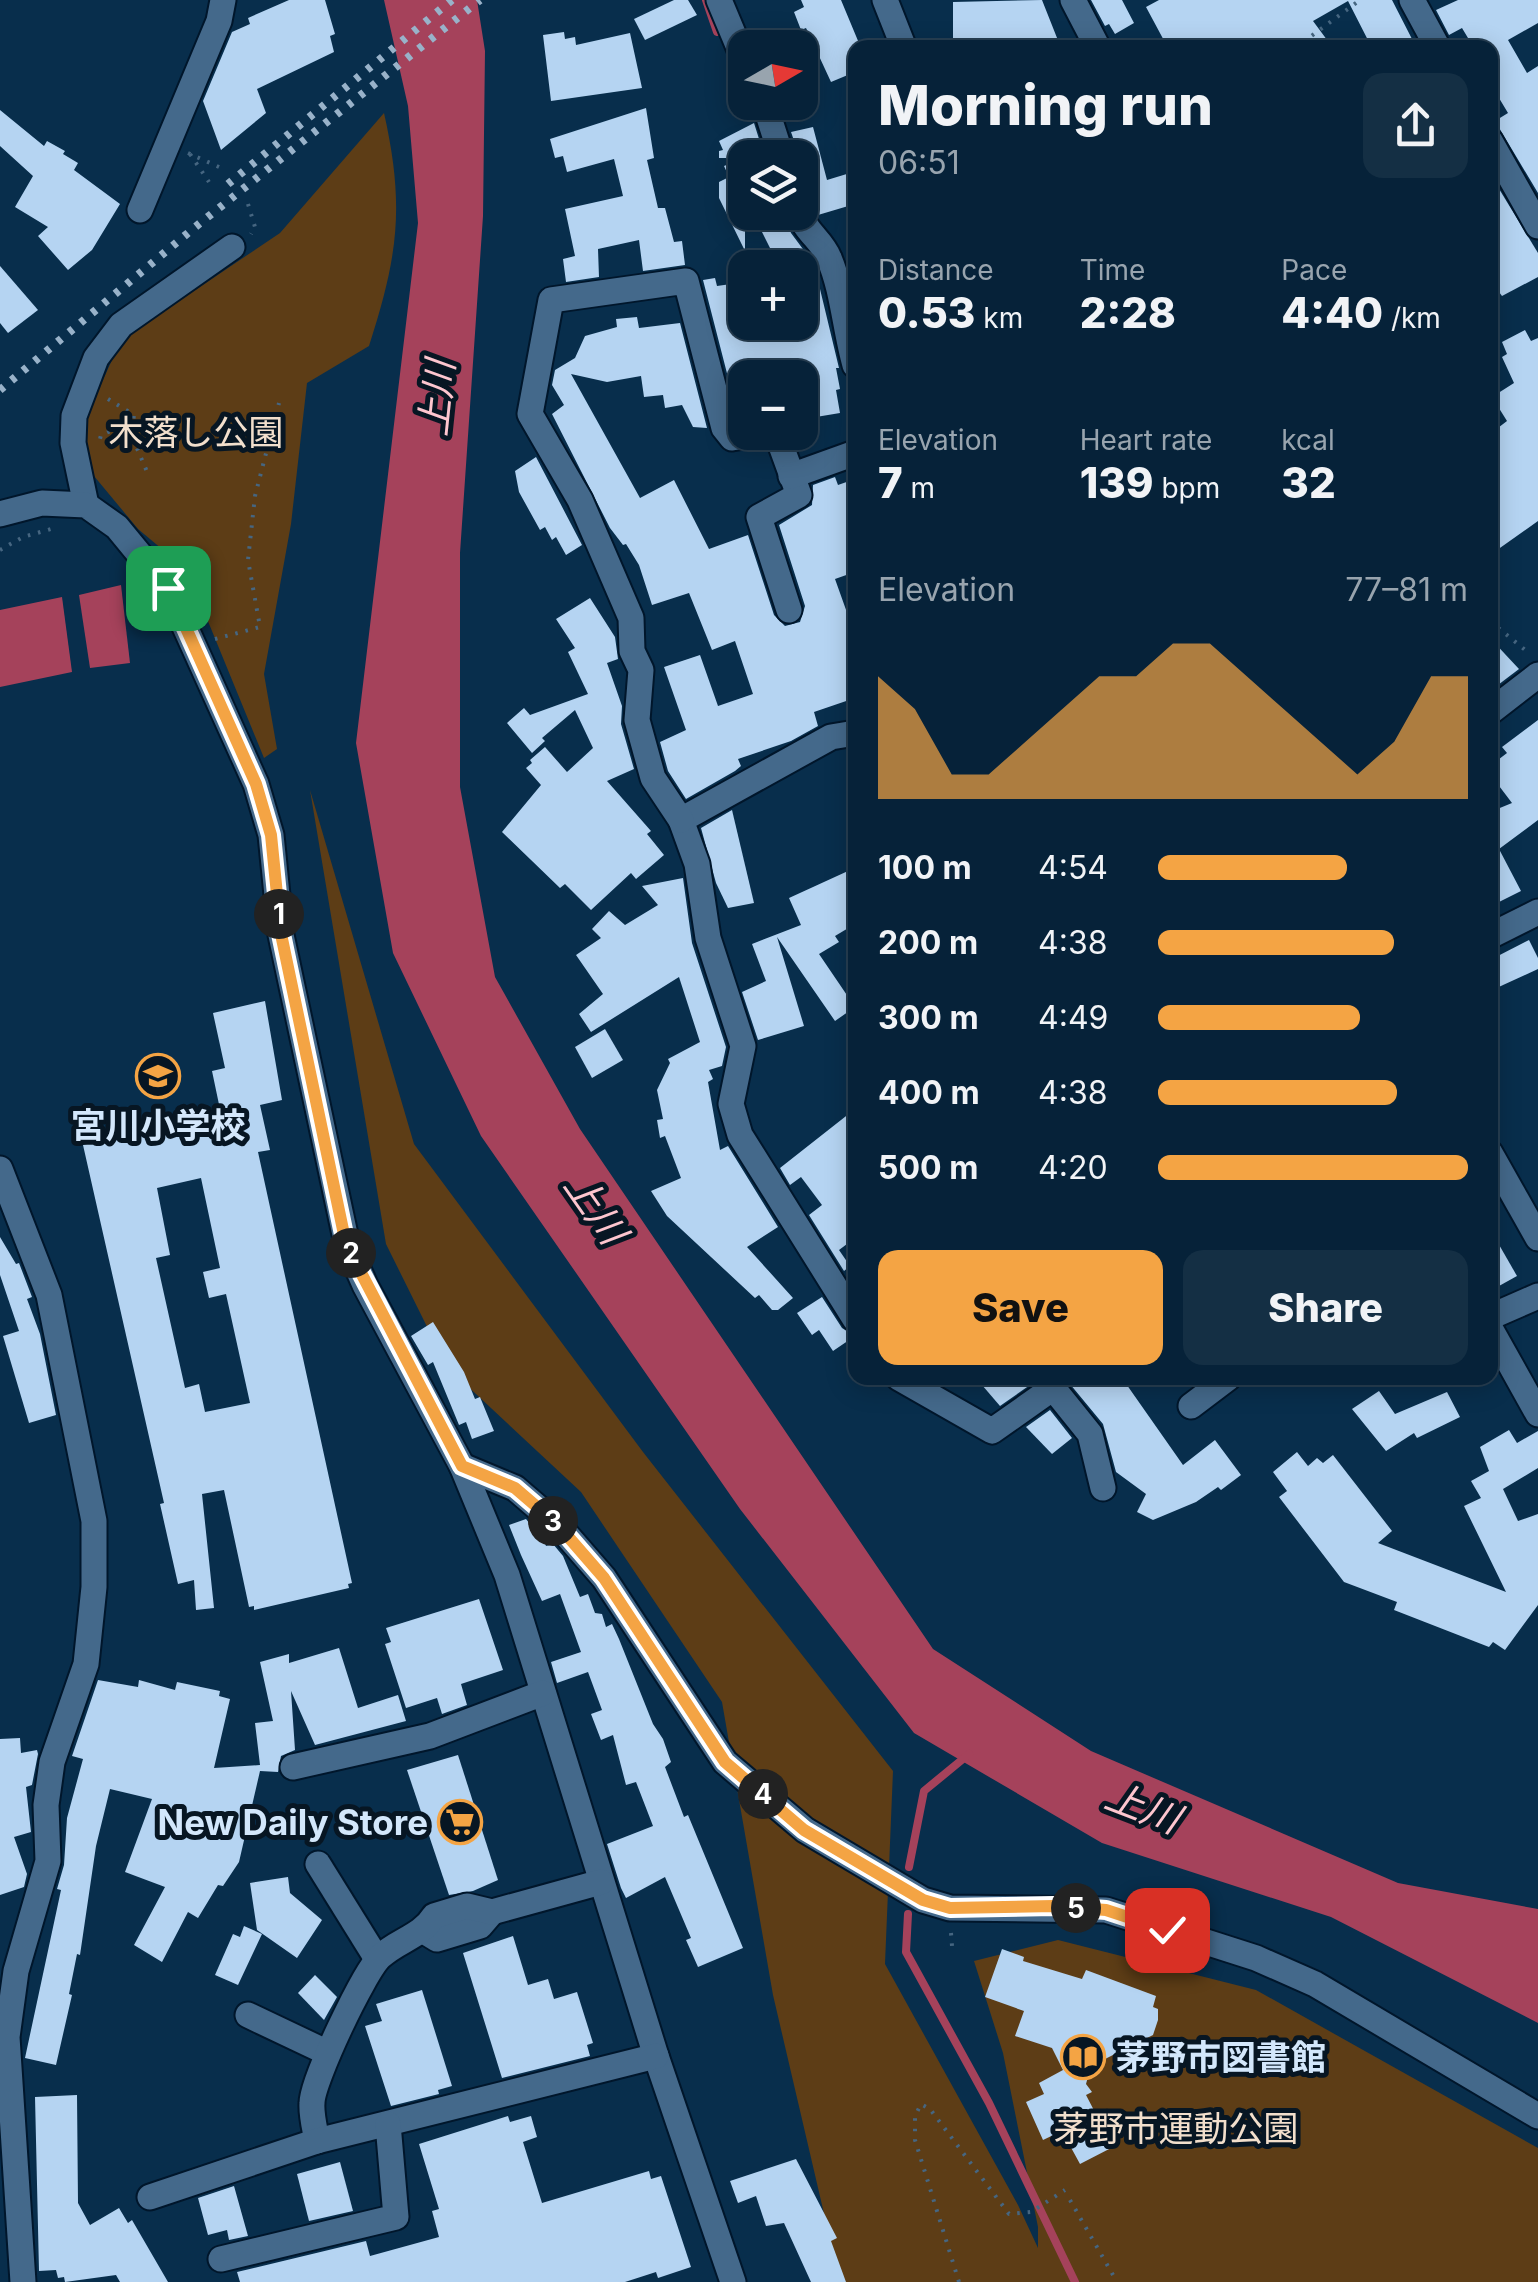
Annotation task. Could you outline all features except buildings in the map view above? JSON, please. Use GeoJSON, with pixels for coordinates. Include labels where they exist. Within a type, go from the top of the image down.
{"type":"FeatureCollection","features":[{"type":"Feature","properties":{"kind":"street"},"geometry":{"type":"LineString","coordinates":[[140,210],[219,22],[223,0]]}},
{"type":"Feature","properties":{"kind":"street"},"geometry":{"type":"LineString","coordinates":[[719,0],[732,30]]}},
{"type":"Feature","properties":{"kind":"street"},"geometry":{"type":"LineString","coordinates":[[885,0],[901,40]]}},
{"type":"Feature","properties":{"kind":"street"},"geometry":{"type":"LineString","coordinates":[[1073,0],[1094,40]]}},
{"type":"Feature","properties":{"kind":"street"},"geometry":{"type":"LineString","coordinates":[[1412,0],[1434,40]]}},
{"type":"Feature","properties":{"kind":"street"},"geometry":{"type":"LineString","coordinates":[[1498,154],[1538,226]]}},
{"type":"Feature","properties":{"kind":"street"},"geometry":{"type":"LineString","coordinates":[[806,230],[827,252],[848,319]]}},
{"type":"Feature","properties":{"kind":"street"},"geometry":{"type":"LineString","coordinates":[[86,505],[73,443],[74,416],[96,358],[121,324],[232,247]]}},
{"type":"Feature","properties":{"kind":"street"},"geometry":{"type":"LineString","coordinates":[[728,433],[686,281],[551,300],[530,414],[580,500],[631,618],[632,650],[641,670],[636,720],[653,778],[680,820],[697,864],[708,938],[743,1046],[731,1104],[740,1135],[848,1308]]}},
{"type":"Feature","properties":{"kind":"street"},"geometry":{"type":"LineString","coordinates":[[782,450],[799,495],[759,517],[789,610]]}},
{"type":"Feature","properties":{"kind":"street"},"geometry":{"type":"LineString","coordinates":[[791,476],[848,456]]}},
{"type":"Feature","properties":{"kind":"street"},"geometry":{"type":"LineString","coordinates":[[0,514],[42,503],[86,505],[117,527],[168,588],[256,784],[271,835],[281,934],[346,1244],[462,1466],[508,1575],[656,2056],[733,2282]]}},
{"type":"Feature","properties":{"kind":"street"},"geometry":{"type":"LineString","coordinates":[[1498,704],[1538,675]]}},
{"type":"Feature","properties":{"kind":"street"},"geometry":{"type":"LineString","coordinates":[[680,820],[832,737],[848,734]]}},
{"type":"Feature","properties":{"kind":"street"},"geometry":{"type":"LineString","coordinates":[[1498,932],[1538,912]]}},
{"type":"Feature","properties":{"kind":"street"},"geometry":{"type":"LineString","coordinates":[[1498,1167],[1538,1238]]}},
{"type":"Feature","properties":{"kind":"street"},"geometry":{"type":"LineString","coordinates":[[0,1168],[49,1295],[94,1521],[94,1587],[86,1664],[52,1762],[46,1805],[48,1861],[16,1970],[7,2037],[23,2282]]}},
{"type":"Feature","properties":{"kind":"street"},"geometry":{"type":"LineString","coordinates":[[1498,1314],[1538,1296]]}},
{"type":"Feature","properties":{"kind":"street"},"geometry":{"type":"LineString","coordinates":[[1498,1342],[1538,1414]]}},
{"type":"Feature","properties":{"kind":"street"},"geometry":{"type":"LineString","coordinates":[[911,1385],[992,1431],[1053,1388],[1090,1434],[1103,1488]]}},
{"type":"Feature","properties":{"kind":"street"},"geometry":{"type":"LineString","coordinates":[[1191,1406],[1219,1385]]}},
{"type":"Feature","properties":{"kind":"street"},"geometry":{"type":"LineString","coordinates":[[462,1466],[515,1488],[558,1525],[604,1578],[725,1762],[804,1830],[923,1900],[950,1908],[1054,1906],[1106,1910],[1256,1958],[1315,1984],[1538,2116]]}},
{"type":"Feature","properties":{"kind":"street"},"geometry":{"type":"LineString","coordinates":[[293,1767],[430,1736],[543,1693]]}},
{"type":"Feature","properties":{"kind":"street"},"geometry":{"type":"LineString","coordinates":[[318,1864],[377,1959]]}},
{"type":"Feature","properties":{"kind":"street"},"geometry":{"type":"LineString","coordinates":[[317,2141],[311,2100],[328,2053],[377,1959],[424,1931],[434,1916],[467,1906],[492,1912],[601,1882]]}},
{"type":"Feature","properties":{"kind":"street"},"geometry":{"type":"LineString","coordinates":[[248,2015],[328,2053]]}},
{"type":"Feature","properties":{"kind":"street"},"geometry":{"type":"LineString","coordinates":[[150,2197],[317,2141],[656,2056]]}},
{"type":"Feature","properties":{"kind":"street"},"geometry":{"type":"LineString","coordinates":[[221,2258],[396,2217],[388,2124]]}},
{"type":"Feature","properties":{"kind":"path"},"geometry":{"type":"LineString","coordinates":[[1306,40],[1360,0]]}},
{"type":"Feature","properties":{"kind":"path"},"geometry":{"type":"LineString","coordinates":[[169,137],[190,154],[220,168]]}},
{"type":"Feature","properties":{"kind":"path"},"geometry":{"type":"LineString","coordinates":[[190,154],[208,182]]}},
{"type":"Feature","properties":{"kind":"path"},"geometry":{"type":"LineString","coordinates":[[106,392],[108,400],[134,415],[133,422],[101,434],[100,440],[136,446],[148,474]]}},
{"type":"Feature","properties":{"kind":"path"},"geometry":{"type":"LineString","coordinates":[[211,640],[260,627],[248,560],[255,496],[279,403]]}},
{"type":"Feature","properties":{"kind":"path"},"geometry":{"type":"LineString","coordinates":[[0,550],[50,529],[67,530]]}},
{"type":"Feature","properties":{"kind":"path"},"geometry":{"type":"LineString","coordinates":[[1498,628],[1538,660]]}},
{"type":"Feature","properties":{"kind":"path"},"geometry":{"type":"LineString","coordinates":[[960,2282],[915,2140],[920,2104],[930,2109],[1009,2214],[1031,2212],[1065,2190]]}},
{"type":"Feature","properties":{"kind":"path"},"geometry":{"type":"LineString","coordinates":[[1070,2200],[1117,2282]]}},
{"type":"Feature","properties":{"kind":"green space","name":"木落し公園"},"geometry":{"type":"Polygon","coordinates":[[[384,113],[396,204],[387,285],[369,346],[307,383],[291,524],[264,674],[277,749],[264,758],[187,570],[138,529],[94,476],[86,438],[88,413],[121,340],[280,233],[384,113]]]}},
{"type":"Feature","properties":{"kind":"green space","name":"茅野市運動公園"},"geometry":{"type":"Polygon","coordinates":[[[310,790],[414,1144],[643,1452],[893,1771],[885,1964],[1038,2248],[1038,2227],[1003,2053],[974,1961],[1058,1940],[1256,1990],[1538,2148],[1538,2282],[840,2282],[773,1995],[722,1702],[581,1492],[447,1367],[386,1244],[310,790]]]}},
{"type":"Feature","properties":{"kind":"water","name":"上川"},"geometry":{"type":"Polygon","coordinates":[[[384,0],[477,0],[485,51],[483,216],[460,553],[460,787],[495,977],[580,1129],[933,1649],[1091,1751],[1398,1883],[1538,1909],[1538,2023],[1331,1917],[1102,1843],[914,1733],[740,1509],[481,1136],[393,953],[356,743],[418,223],[408,106],[384,0]]]}},
{"type":"Feature","properties":{"kind":"water"},"geometry":{"type":"Polygon","coordinates":[[[121,585],[130,663],[90,668],[79,595],[121,585]]]}},
{"type":"Feature","properties":{"kind":"water"},"geometry":{"type":"Polygon","coordinates":[[[62,597],[72,672],[0,687],[0,610],[62,597]]]}},
{"type":"Feature","properties":{"kind":"waterway"},"geometry":{"type":"LineString","coordinates":[[706,0],[717,32]]}},
{"type":"Feature","properties":{"kind":"waterway"},"geometry":{"type":"LineString","coordinates":[[909,1867],[924,1791],[969,1754]]}},
{"type":"Feature","properties":{"kind":"waterway"},"geometry":{"type":"LineString","coordinates":[[908,1914],[906,1952],[989,2103],[1075,2282]]}},
{"type":"Feature","properties":{"kind":"railway"},"geometry":{"type":"LineString","coordinates":[[228,184],[452,0]]}},
{"type":"Feature","properties":{"kind":"railway"},"geometry":{"type":"LineString","coordinates":[[0,390],[194,228],[480,0]]}},
{"type":"Feature","properties":{"kind":"place","name":"宮川小学校"},"geometry":{"type":"Point","coordinates":[158,1076]}},
{"type":"Feature","properties":{"kind":"place","name":"New Daily Store"},"geometry":{"type":"Point","coordinates":[460,1822]}},
{"type":"Feature","properties":{"kind":"place","name":"茅野市図書館"},"geometry":{"type":"Point","coordinates":[1083,2057]}},
{"type":"Feature","properties":{"kind":"route"},"geometry":{"type":"LineString","coordinates":[[168,588],[256,784],[271,835],[281,934],[346,1244],[462,1466],[515,1488],[558,1525],[604,1578],[725,1762],[804,1830],[923,1900],[950,1908],[1054,1906],[1106,1910],[1167,1930]]}}]}
